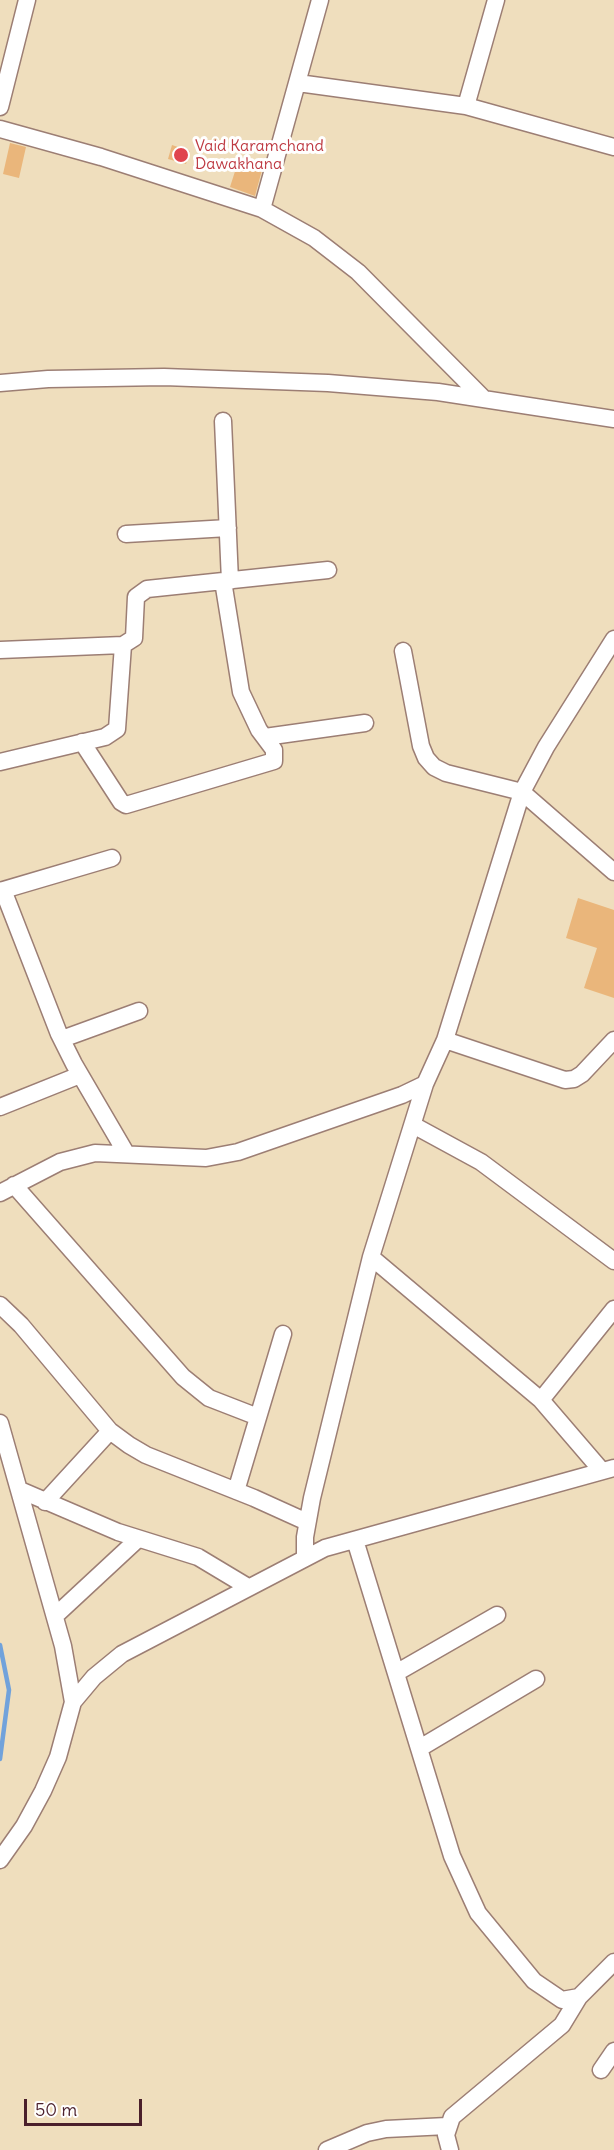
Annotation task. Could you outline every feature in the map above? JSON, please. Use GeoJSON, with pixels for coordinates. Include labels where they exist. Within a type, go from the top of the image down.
{"type":"FeatureCollection","features":[{"type":"Feature","properties":{"kind":"street"},"geometry":{"type":"LineString","coordinates":[[0,107],[27,0]]}},
{"type":"Feature","properties":{"kind":"street"},"geometry":{"type":"LineString","coordinates":[[262,209],[320,0]]}},
{"type":"Feature","properties":{"kind":"street"},"geometry":{"type":"LineString","coordinates":[[466,106],[496,0]]}},
{"type":"Feature","properties":{"kind":"street"},"geometry":{"type":"LineString","coordinates":[[298,83],[466,106],[614,147]]}},
{"type":"Feature","properties":{"kind":"street"},"geometry":{"type":"LineString","coordinates":[[0,129],[123,163],[262,209],[335,251],[482,397]]}},
{"type":"Feature","properties":{"kind":"street"},"geometry":{"type":"LineString","coordinates":[[0,383],[48,379],[164,377],[339,384],[482,397],[614,420]]}},
{"type":"Feature","properties":{"kind":"street"},"geometry":{"type":"LineString","coordinates":[[82,742],[121,802],[126,805],[270,764],[276,755],[248,710],[241,692],[226,581],[228,528],[223,421]]}},
{"type":"Feature","properties":{"kind":"street"},"geometry":{"type":"LineString","coordinates":[[126,534],[228,528]]}},
{"type":"Feature","properties":{"kind":"street"},"geometry":{"type":"LineString","coordinates":[[0,650],[123,645],[134,638],[135,605],[139,593],[147,590],[328,570]]}},
{"type":"Feature","properties":{"kind":"street"},"geometry":{"type":"LineString","coordinates":[[305,1558],[307,1522],[371,1257],[425,1084],[445,1040],[522,792],[546,747],[614,639]]}},
{"type":"Feature","properties":{"kind":"street"},"geometry":{"type":"LineString","coordinates":[[0,762],[105,737],[117,729],[123,645]]}},
{"type":"Feature","properties":{"kind":"street"},"geometry":{"type":"LineString","coordinates":[[403,651],[426,758],[446,773],[522,792],[614,872]]}},
{"type":"Feature","properties":{"kind":"street"},"geometry":{"type":"LineString","coordinates":[[265,737],[365,723]]}},
{"type":"Feature","properties":{"kind":"street"},"geometry":{"type":"LineString","coordinates":[[112,858],[2,891],[62,1039],[80,1075],[126,1153]]}},
{"type":"Feature","properties":{"kind":"street"},"geometry":{"type":"LineString","coordinates":[[62,1039],[138,1011]]}},
{"type":"Feature","properties":{"kind":"street"},"geometry":{"type":"LineString","coordinates":[[445,1040],[566,1080],[582,1074],[614,1040]]}},
{"type":"Feature","properties":{"kind":"street"},"geometry":{"type":"LineString","coordinates":[[0,1107],[80,1075]]}},
{"type":"Feature","properties":{"kind":"street"},"geometry":{"type":"LineString","coordinates":[[258,1417],[209,1398],[183,1377],[7,1189],[60,1162],[95,1153],[206,1158],[238,1152],[402,1095],[425,1084]]}},
{"type":"Feature","properties":{"kind":"street"},"geometry":{"type":"LineString","coordinates":[[413,1125],[481,1162],[614,1261]]}},
{"type":"Feature","properties":{"kind":"street"},"geometry":{"type":"LineString","coordinates":[[0,1860],[24,1826],[43,1791],[58,1757],[73,1702],[94,1677],[122,1654],[325,1548],[608,1469],[542,1400],[371,1257]]}},
{"type":"Feature","properties":{"kind":"street"},"geometry":{"type":"LineString","coordinates":[[0,1305],[21,1325],[110,1431],[146,1455],[307,1522]]}},
{"type":"Feature","properties":{"kind":"street"},"geometry":{"type":"LineString","coordinates":[[542,1400],[614,1309]]}},
{"type":"Feature","properties":{"kind":"street"},"geometry":{"type":"LineString","coordinates":[[236,1491],[283,1334]]}},
{"type":"Feature","properties":{"kind":"street"},"geometry":{"type":"LineString","coordinates":[[0,1423],[55,1616],[73,1702]]}},
{"type":"Feature","properties":{"kind":"street"},"geometry":{"type":"LineString","coordinates":[[45,1502],[110,1431]]}},
{"type":"Feature","properties":{"kind":"street"},"geometry":{"type":"LineString","coordinates":[[20,1490],[138,1539],[198,1557],[248,1587]]}},
{"type":"Feature","properties":{"kind":"street"},"geometry":{"type":"LineString","coordinates":[[55,1616],[138,1539]]}},
{"type":"Feature","properties":{"kind":"street"},"geometry":{"type":"LineString","coordinates":[[355,1540],[452,1856],[478,1913],[513,1958],[549,1994],[561,2000],[579,1997]]}},
{"type":"Feature","properties":{"kind":"street"},"geometry":{"type":"LineString","coordinates":[[396,1673],[497,1615]]}},
{"type":"Feature","properties":{"kind":"street"},"geometry":{"type":"LineString","coordinates":[[420,1748],[536,1679]]}},
{"type":"Feature","properties":{"kind":"street"},"geometry":{"type":"LineString","coordinates":[[450,2150],[446,2135],[447,2126],[460,2109],[561,2025],[579,1997],[614,1962]]}},
{"type":"Feature","properties":{"kind":"street"},"geometry":{"type":"LineString","coordinates":[[602,2070],[614,2051]]}},
{"type":"Feature","properties":{"kind":"street"},"geometry":{"type":"LineString","coordinates":[[327,2150],[367,2133],[386,2129],[447,2126]]}},
{"type":"Feature","properties":{"kind":"building"},"geometry":{"type":"Polygon","coordinates":[[[10,143],[26,147],[19,178],[3,174],[10,143]]]}},
{"type":"Feature","properties":{"kind":"building"},"geometry":{"type":"Polygon","coordinates":[[[172,145],[190,151],[186,164],[168,159],[172,145]]]}},
{"type":"Feature","properties":{"kind":"building"},"geometry":{"type":"Polygon","coordinates":[[[238,162],[262,170],[255,196],[230,187],[238,162]]]}},
{"type":"Feature","properties":{"kind":"building"},"geometry":{"type":"Polygon","coordinates":[[[578,898],[614,910],[614,998],[584,988],[597,948],[566,938],[578,898]]]}},
{"type":"Feature","properties":{"kind":"waterway"},"geometry":{"type":"LineString","coordinates":[[0,1645],[9,1690],[0,1759]]}},
{"type":"Feature","properties":{"kind":"place","name":"Vaid Karamchand Dawakhana"},"geometry":{"type":"Point","coordinates":[181,155]}}]}
